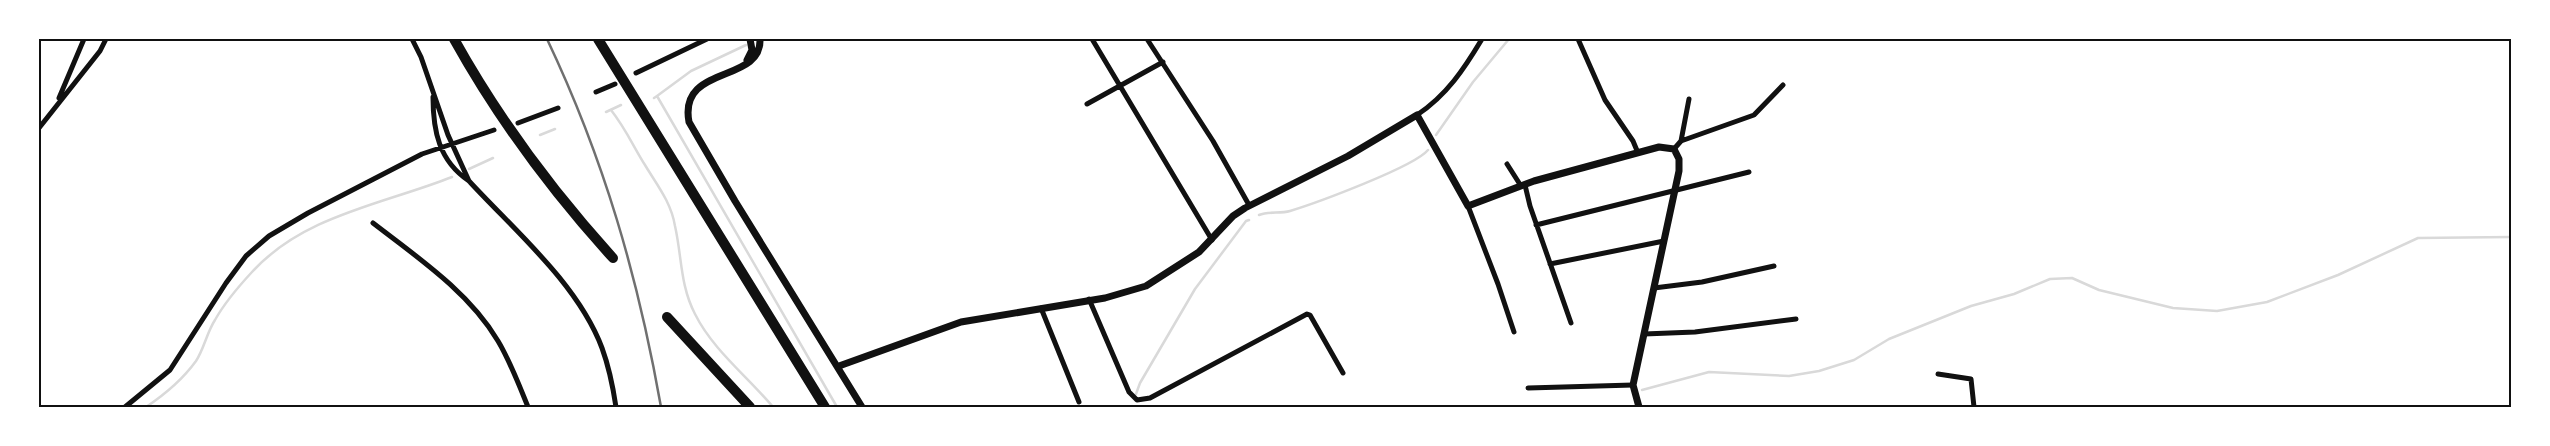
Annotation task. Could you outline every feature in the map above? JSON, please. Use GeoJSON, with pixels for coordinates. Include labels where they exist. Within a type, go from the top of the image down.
{"type":"FeatureCollection","features":[{"type":"Feature","properties":{"kind":"highway"},"geometry":{"type":"LineString","coordinates":[[454,39],[472,70],[531,158],[583,225],[613,258]]}},
{"type":"Feature","properties":{"kind":"highway"},"geometry":{"type":"LineString","coordinates":[[598,39],[825,407]]}},
{"type":"Feature","properties":{"kind":"highway"},"geometry":{"type":"LineString","coordinates":[[667,317],[750,407]]}},
{"type":"Feature","properties":{"kind":"street"},"geometry":{"type":"LineString","coordinates":[[57,104],[84,39]]}},
{"type":"Feature","properties":{"kind":"street"},"geometry":{"type":"LineString","coordinates":[[39,128],[100,51],[106,39]]}},
{"type":"Feature","properties":{"kind":"street"},"geometry":{"type":"LineString","coordinates":[[412,39],[421,57],[433,97],[469,181]]}},
{"type":"Feature","properties":{"kind":"street"},"geometry":{"type":"LineString","coordinates":[[636,73],[708,39]]}},
{"type":"Feature","properties":{"kind":"street"},"geometry":{"type":"LineString","coordinates":[[743,65],[752,50],[750,39]]}},
{"type":"Feature","properties":{"kind":"street"},"geometry":{"type":"LineString","coordinates":[[760,39],[758,50],[743,65],[704,83],[691,94],[687,110],[689,122],[734,201],[862,407]]}},
{"type":"Feature","properties":{"kind":"street"},"geometry":{"type":"LineString","coordinates":[[1092,39],[1212,240]]}},
{"type":"Feature","properties":{"kind":"street"},"geometry":{"type":"LineString","coordinates":[[1147,39],[1213,141],[1249,205]]}},
{"type":"Feature","properties":{"kind":"street"},"geometry":{"type":"LineString","coordinates":[[838,366],[942,328],[1129,292],[1146,286],[1178,267],[1212,240],[1234,216],[1249,205],[1348,156],[1417,115],[1444,96],[1466,67],[1482,39]]}},
{"type":"Feature","properties":{"kind":"street"},"geometry":{"type":"LineString","coordinates":[[1578,39],[1605,100],[1633,141],[1638,153]]}},
{"type":"Feature","properties":{"kind":"street"},"geometry":{"type":"LineString","coordinates":[[1087,104],[1163,62]]}},
{"type":"Feature","properties":{"kind":"street"},"geometry":{"type":"LineString","coordinates":[[596,92],[615,84]]}},
{"type":"Feature","properties":{"kind":"street"},"geometry":{"type":"LineString","coordinates":[[1680,141],[1754,115],[1783,85]]}},
{"type":"Feature","properties":{"kind":"street"},"geometry":{"type":"LineString","coordinates":[[433,97],[435,130],[440,147],[449,164],[458,174],[469,181],[578,302],[602,347],[609,369],[616,407]]}},
{"type":"Feature","properties":{"kind":"street"},"geometry":{"type":"LineString","coordinates":[[1674,149],[1680,141],[1689,100]]}},
{"type":"Feature","properties":{"kind":"street"},"geometry":{"type":"LineString","coordinates":[[518,123],[558,108]]}},
{"type":"Feature","properties":{"kind":"street"},"geometry":{"type":"LineString","coordinates":[[1417,115],[1468,206],[1514,332]]}},
{"type":"Feature","properties":{"kind":"street"},"geometry":{"type":"LineString","coordinates":[[125,407],[170,370],[226,283],[246,256],[269,236],[397,166],[440,147],[494,130]]}},
{"type":"Feature","properties":{"kind":"street"},"geometry":{"type":"LineString","coordinates":[[1468,206],[1475,205],[1523,185],[1659,147],[1674,149]]}},
{"type":"Feature","properties":{"kind":"street"},"geometry":{"type":"LineString","coordinates":[[1640,407],[1633,386],[1679,171],[1679,159],[1674,149]]}},
{"type":"Feature","properties":{"kind":"street"},"geometry":{"type":"LineString","coordinates":[[1507,164],[1523,185],[1571,324]]}},
{"type":"Feature","properties":{"kind":"street"},"geometry":{"type":"LineString","coordinates":[[1536,225],[1749,172]]}},
{"type":"Feature","properties":{"kind":"street"},"geometry":{"type":"LineString","coordinates":[[373,223],[452,287],[478,313],[498,341],[528,407]]}},
{"type":"Feature","properties":{"kind":"street"},"geometry":{"type":"LineString","coordinates":[[1550,264],[1664,241]]}},
{"type":"Feature","properties":{"kind":"street"},"geometry":{"type":"LineString","coordinates":[[1654,288],[1702,282],[1774,266]]}},
{"type":"Feature","properties":{"kind":"street"},"geometry":{"type":"LineString","coordinates":[[1089,299],[1128,392],[1137,400],[1150,398],[1307,314],[1310,315],[1343,373]]}},
{"type":"Feature","properties":{"kind":"street"},"geometry":{"type":"LineString","coordinates":[[1041,308],[1079,402]]}},
{"type":"Feature","properties":{"kind":"street"},"geometry":{"type":"LineString","coordinates":[[1644,334],[1695,332],[1796,319]]}},
{"type":"Feature","properties":{"kind":"street"},"geometry":{"type":"LineString","coordinates":[[1938,374],[1971,379],[1974,407]]}},
{"type":"Feature","properties":{"kind":"street"},"geometry":{"type":"LineString","coordinates":[[1528,388],[1633,386]]}},
{"type":"Feature","properties":{"kind":"waterway"},"geometry":{"type":"LineString","coordinates":[[1436,135],[1473,82],[1509,39]]}},
{"type":"Feature","properties":{"kind":"waterway"},"geometry":{"type":"LineString","coordinates":[[657,96],[691,71],[746,45]]}},
{"type":"Feature","properties":{"kind":"waterway"},"geometry":{"type":"LineString","coordinates":[[654,98],[657,96],[837,407]]}},
{"type":"Feature","properties":{"kind":"waterway"},"geometry":{"type":"LineString","coordinates":[[606,112],[621,105]]}},
{"type":"Feature","properties":{"kind":"waterway"},"geometry":{"type":"LineString","coordinates":[[611,110],[667,201],[673,217],[684,282],[690,303],[702,327],[721,351],[773,407]]}},
{"type":"Feature","properties":{"kind":"waterway"},"geometry":{"type":"LineString","coordinates":[[540,135],[555,129]]}},
{"type":"Feature","properties":{"kind":"waterway"},"geometry":{"type":"LineString","coordinates":[[1259,215],[1290,211],[1341,193],[1404,166],[1428,150]]}},
{"type":"Feature","properties":{"kind":"waterway"},"geometry":{"type":"LineString","coordinates":[[469,169],[493,158]]}},
{"type":"Feature","properties":{"kind":"waterway"},"geometry":{"type":"LineString","coordinates":[[146,407],[173,386],[191,368],[199,356],[212,325],[232,294],[273,253],[296,237],[320,224],[346,213],[452,177]]}},
{"type":"Feature","properties":{"kind":"waterway"},"geometry":{"type":"LineString","coordinates":[[1136,394],[1140,383],[1195,289],[1246,221],[1249,220]]}},
{"type":"Feature","properties":{"kind":"waterway"},"geometry":{"type":"LineString","coordinates":[[1642,390],[1709,372],[1789,376],[1819,371],[1854,360],[1889,339],[1971,306],[2014,294],[2050,279],[2072,278],[2099,290],[2173,308],[2217,311],[2267,302],[2338,275],[2418,238],[2511,237]]}},
{"type":"Feature","properties":{"kind":"railway"},"geometry":{"type":"LineString","coordinates":[[547,39],[586,129],[617,219],[642,312],[661,407]]}}]}
